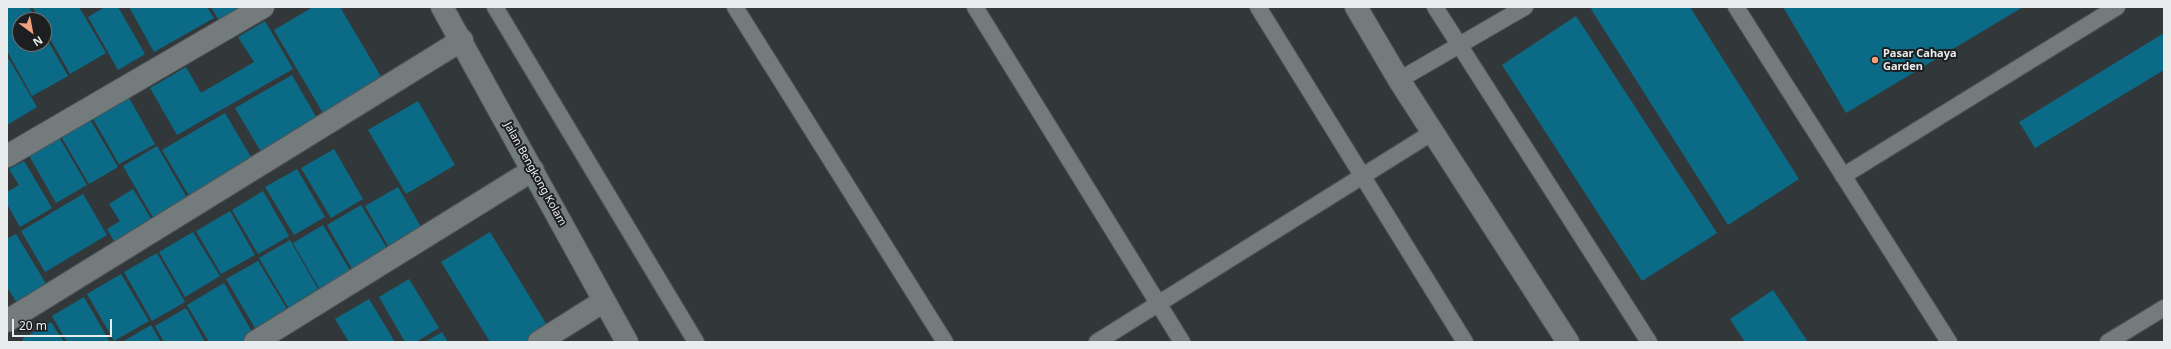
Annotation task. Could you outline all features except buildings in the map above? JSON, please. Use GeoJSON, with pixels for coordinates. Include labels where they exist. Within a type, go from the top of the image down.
{"type":"FeatureCollection","features":[{"type":"Feature","properties":{"kind":"street"},"geometry":{"type":"LineString","coordinates":[[7,156],[263,7]]}},
{"type":"Feature","properties":{"kind":"street","name":"Jalan Bengkong Kolam"},"geometry":{"type":"LineString","coordinates":[[442,7],[462,40],[627,342]]}},
{"type":"Feature","properties":{"kind":"street"},"geometry":{"type":"LineString","coordinates":[[1356,7],[1399,80],[1568,342]]}},
{"type":"Feature","properties":{"kind":"street"},"geometry":{"type":"LineString","coordinates":[[7,321],[462,40]]}},
{"type":"Feature","properties":{"kind":"street"},"geometry":{"type":"LineString","coordinates":[[255,342],[533,170]]}},
{"type":"Feature","properties":{"kind":"street"},"geometry":{"type":"LineString","coordinates":[[539,342],[604,301]]}},
{"type":"Feature","properties":{"kind":"lane"},"geometry":{"type":"LineString","coordinates":[[495,7],[696,342]]}},
{"type":"Feature","properties":{"kind":"lane"},"geometry":{"type":"LineString","coordinates":[[735,7],[945,342]]}},
{"type":"Feature","properties":{"kind":"lane"},"geometry":{"type":"LineString","coordinates":[[975,7],[1182,342]]}},
{"type":"Feature","properties":{"kind":"lane"},"geometry":{"type":"LineString","coordinates":[[1258,7],[1465,342]]}},
{"type":"Feature","properties":{"kind":"lane"},"geometry":{"type":"LineString","coordinates":[[1435,7],[1649,342]]}},
{"type":"Feature","properties":{"kind":"lane"},"geometry":{"type":"LineString","coordinates":[[1399,80],[1525,7]]}},
{"type":"Feature","properties":{"kind":"lane"},"geometry":{"type":"LineString","coordinates":[[1736,7],[1949,342]]}},
{"type":"Feature","properties":{"kind":"lane"},"geometry":{"type":"LineString","coordinates":[[1843,176],[2117,7]]}},
{"type":"Feature","properties":{"kind":"lane"},"geometry":{"type":"LineString","coordinates":[[1097,342],[1433,132]]}},
{"type":"Feature","properties":{"kind":"lane"},"geometry":{"type":"LineString","coordinates":[[2108,342],[2164,308]]}},
{"type":"Feature","properties":{"kind":"place","name":"Pasar Cahaya Garden"},"geometry":{"type":"Point","coordinates":[1875,60]}}]}
